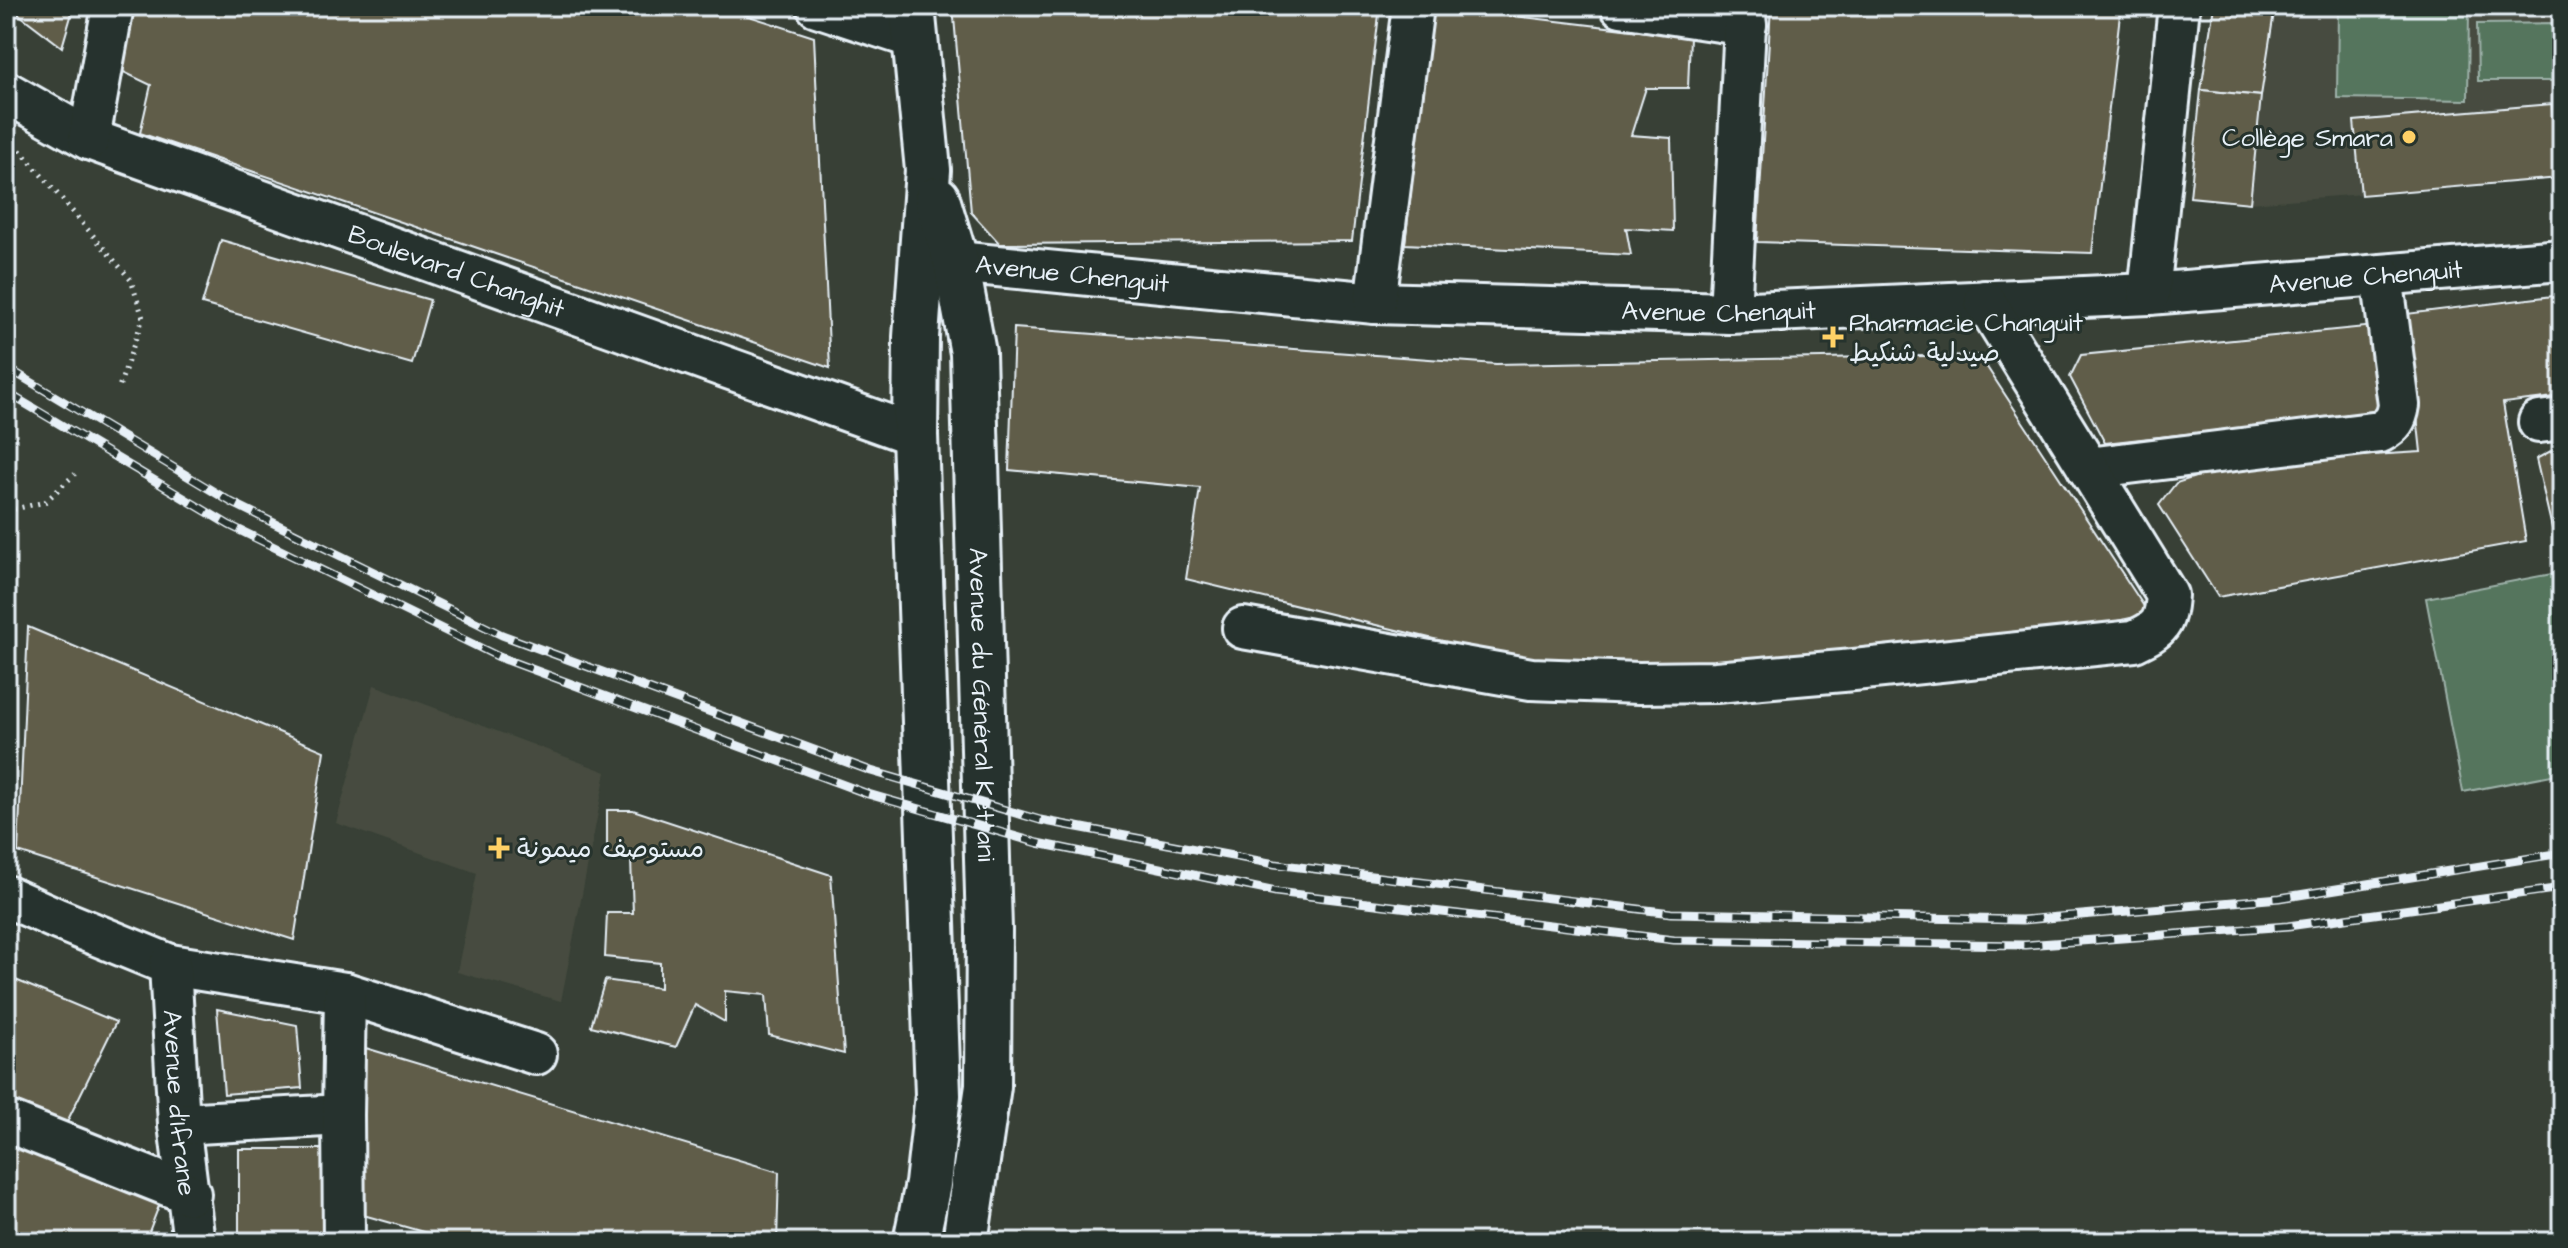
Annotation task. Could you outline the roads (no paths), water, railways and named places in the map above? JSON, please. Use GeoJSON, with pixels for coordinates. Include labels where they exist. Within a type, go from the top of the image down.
{"type":"FeatureCollection","features":[{"type":"Feature","properties":{"kind":"street"},"geometry":{"type":"LineString","coordinates":[[89,139],[113,6]]}},
{"type":"Feature","properties":{"kind":"street"},"geometry":{"type":"LineString","coordinates":[[817,6],[913,22]]}},
{"type":"Feature","properties":{"kind":"street"},"geometry":{"type":"LineString","coordinates":[[1375,303],[1413,6]]}},
{"type":"Feature","properties":{"kind":"street"},"geometry":{"type":"LineString","coordinates":[[1621,6],[1746,16],[1730,313]]}},
{"type":"Feature","properties":{"kind":"street"},"geometry":{"type":"LineString","coordinates":[[2149,294],[2179,6]]}},
{"type":"Feature","properties":{"kind":"street","name":"Avenue du Général Kettani"},"geometry":{"type":"LineString","coordinates":[[913,22],[939,264],[973,353],[989,930],[988,1086],[965,1242]]}},
{"type":"Feature","properties":{"kind":"street","name":"Boulevard Changhit"},"geometry":{"type":"LineString","coordinates":[[6,92],[89,139],[915,435]]}},
{"type":"Feature","properties":{"kind":"street","name":"Avenue Chenguit"},"geometry":{"type":"LineString","coordinates":[[939,264],[1375,303],[1730,313],[2149,294],[2562,260]]}},
{"type":"Feature","properties":{"kind":"street","name":"Avenue du Général Kettani"},"geometry":{"type":"LineString","coordinates":[[916,1242],[928,1184],[938,1095],[915,435],[916,337],[939,264]]}},
{"type":"Feature","properties":{"kind":"street"},"geometry":{"type":"LineString","coordinates":[[2088,468],[2380,432],[2391,426],[2399,405],[2382,275]]}},
{"type":"Feature","properties":{"kind":"street"},"geometry":{"type":"LineString","coordinates":[[1243,628],[1531,679],[1639,683],[1716,682],[2134,641],[2157,630],[2166,614],[2167,595],[1985,301]]}},
{"type":"Feature","properties":{"kind":"street"},"geometry":{"type":"LineString","coordinates":[[6,896],[170,965],[345,993],[536,1054]]}},
{"type":"Feature","properties":{"kind":"street","name":"Avenue d'Ifrane"},"geometry":{"type":"LineString","coordinates":[[170,965],[179,1124],[194,1242]]}},
{"type":"Feature","properties":{"kind":"street"},"geometry":{"type":"LineString","coordinates":[[344,1242],[345,993]]}},
{"type":"Feature","properties":{"kind":"street"},"geometry":{"type":"LineString","coordinates":[[179,1124],[343,1115]]}},
{"type":"Feature","properties":{"kind":"street"},"geometry":{"type":"LineString","coordinates":[[6,1121],[190,1194]]}},
{"type":"Feature","properties":{"kind":"railway"},"geometry":{"type":"LineString","coordinates":[[6,367],[231,502],[502,635],[871,771],[1040,820],[1275,864],[1671,913],[2022,920],[2280,898],[2562,853]]}},
{"type":"Feature","properties":{"kind":"railway"},"geometry":{"type":"LineString","coordinates":[[6,392],[229,525],[499,657],[868,794],[1038,843],[1276,892],[1674,940],[2025,945],[2288,926],[2562,888]]}},
{"type":"Feature","properties":{"kind":"place","name":"Collège Smara"},"geometry":{"type":"Point","coordinates":[2409,137]}},
{"type":"Feature","properties":{"kind":"place","name":"Pharmacie Changuit صيدلية شنكيط"},"geometry":{"type":"Point","coordinates":[1833,337]}},
{"type":"Feature","properties":{"kind":"place","name":"مستوصف ميمونة"},"geometry":{"type":"Point","coordinates":[499,848]}}]}
